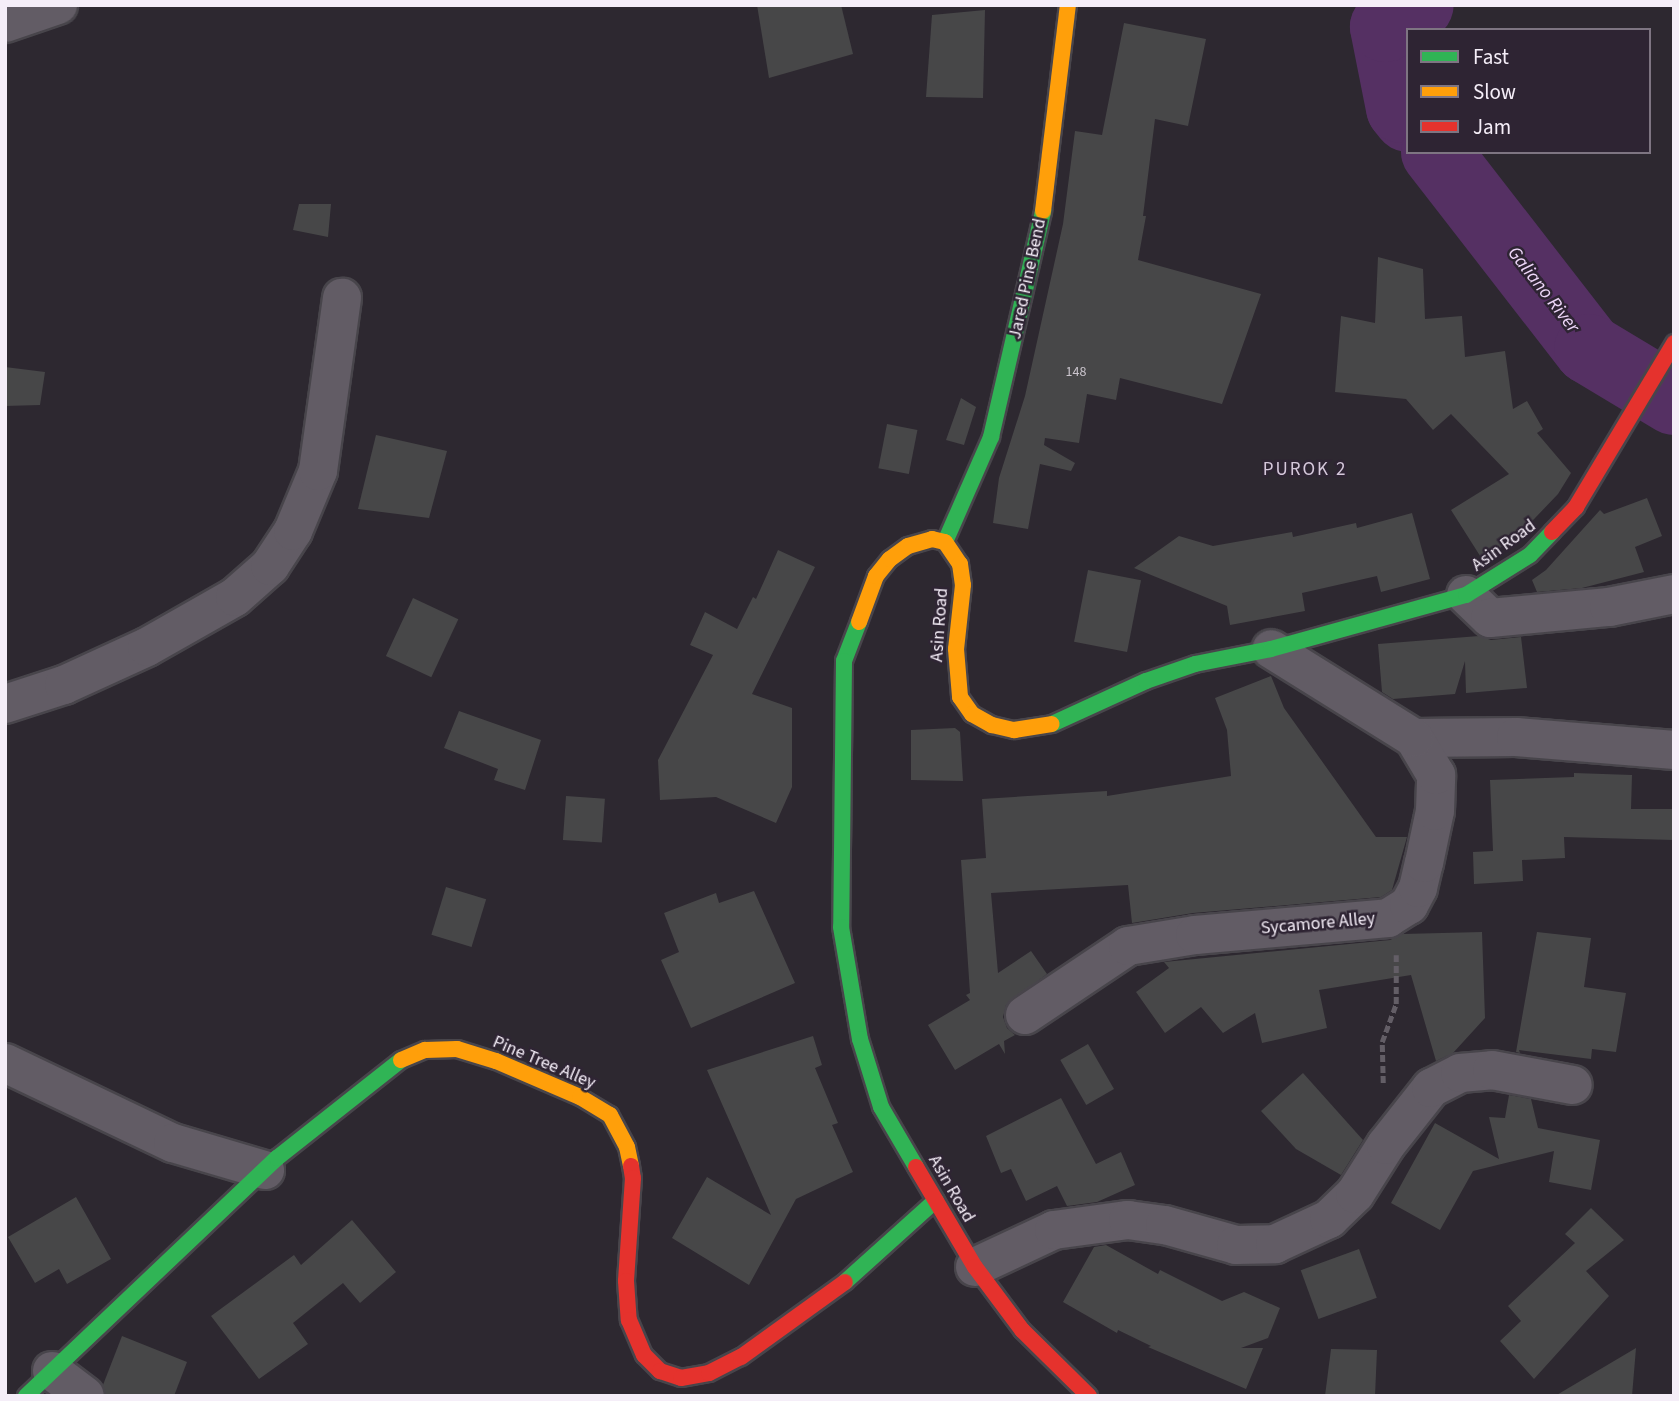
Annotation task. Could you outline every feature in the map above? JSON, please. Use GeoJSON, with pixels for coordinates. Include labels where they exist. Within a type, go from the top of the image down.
{"type":"FeatureCollection","features":[{"type":"Feature","properties":{"kind":"main road","name":"Jared Pine Bend"},"geometry":{"type":"LineString","coordinates":[[945,542],[991,437],[1017,331],[1042,219],[1068,5]]}},
{"type":"Feature","properties":{"kind":"main road","name":"Asin Road"},"geometry":{"type":"LineString","coordinates":[[1089,1396],[1022,1330],[975,1267],[881,1107],[860,1039],[841,927],[841,736],[844,661],[876,576],[890,558],[908,546],[932,539],[945,542],[960,564],[962,585],[956,649],[960,697],[972,714],[992,725],[1014,730],[1041,728],[1067,719],[1146,681],[1195,664],[1271,649],[1466,596],[1530,555],[1556,531],[1576,507],[1674,343]]}},
{"type":"Feature","properties":{"kind":"main road","name":"Pine Tree Alley"},"geometry":{"type":"LineString","coordinates":[[39,1384],[265,1170],[402,1059],[425,1050],[457,1049],[470,1053],[580,1097],[610,1115],[627,1147],[633,1178],[626,1282],[629,1320],[643,1355],[660,1371],[681,1378],[709,1373],[741,1357],[859,1272],[936,1200]]}},
{"type":"Feature","properties":{"kind":"street"},"geometry":{"type":"LineString","coordinates":[[5,23],[58,5]]}},
{"type":"Feature","properties":{"kind":"street"},"geometry":{"type":"LineString","coordinates":[[5,704],[64,685],[147,647],[235,597],[270,566],[293,531],[317,471],[342,298]]}},
{"type":"Feature","properties":{"kind":"street"},"geometry":{"type":"LineString","coordinates":[[1466,596],[1490,618],[1609,607],[1674,594]]}},
{"type":"Feature","properties":{"kind":"street","name":"Sycamore Alley"},"geometry":{"type":"LineString","coordinates":[[1025,1016],[1128,946],[1195,935],[1388,918],[1409,905],[1418,888],[1435,811],[1436,775],[1414,738],[1271,649]]}},
{"type":"Feature","properties":{"kind":"street"},"geometry":{"type":"LineString","coordinates":[[1414,738],[1516,737],[1674,750]]}},
{"type":"Feature","properties":{"kind":"street"},"geometry":{"type":"LineString","coordinates":[[5,1063],[173,1143],[265,1170]]}},
{"type":"Feature","properties":{"kind":"street"},"geometry":{"type":"LineString","coordinates":[[975,1267],[1054,1230],[1128,1220],[1166,1226],[1236,1245],[1275,1244],[1329,1219],[1355,1194],[1385,1145],[1431,1088],[1460,1073],[1492,1070],[1573,1085]]}},
{"type":"Feature","properties":{"kind":"street"},"geometry":{"type":"LineString","coordinates":[[39,1384],[85,1396]]}},
{"type":"Feature","properties":{"kind":"path"},"geometry":{"type":"LineString","coordinates":[[1385,1145],[1382,1042],[1396,1004],[1396,929],[1388,918]]}},
{"type":"Feature","properties":{"kind":"building"},"geometry":{"type":"Polygon","coordinates":[[[757,5],[841,5],[853,54],[769,78],[757,5]]]}},
{"type":"Feature","properties":{"kind":"building"},"geometry":{"type":"Polygon","coordinates":[[[985,10],[983,98],[926,97],[932,15],[985,10]]]}},
{"type":"Feature","properties":{"kind":"building"},"geometry":{"type":"Polygon","coordinates":[[[1124,23],[1206,39],[1188,126],[1155,119],[1143,216],[1146,216],[1138,260],[1261,294],[1222,404],[1120,378],[1116,400],[1087,394],[1079,443],[1045,438],[1044,445],[1075,463],[1071,471],[1040,464],[1028,529],[993,523],[999,478],[1025,396],[1063,224],[1075,131],[1102,135],[1124,23]]]}},
{"type":"Feature","properties":{"kind":"building"},"geometry":{"type":"Polygon","coordinates":[[[299,204],[331,204],[328,237],[293,230],[299,204]]]}},
{"type":"Feature","properties":{"kind":"building"},"geometry":{"type":"Polygon","coordinates":[[[1378,257],[1423,269],[1425,319],[1462,316],[1465,357],[1505,351],[1513,409],[1527,401],[1543,429],[1537,433],[1571,473],[1558,494],[1516,538],[1482,559],[1451,510],[1509,474],[1451,414],[1433,430],[1406,399],[1335,392],[1341,316],[1375,323],[1378,257]]]}},
{"type":"Feature","properties":{"kind":"building"},"geometry":{"type":"Polygon","coordinates":[[[5,367],[45,372],[40,405],[5,406],[5,367]]]}},
{"type":"Feature","properties":{"kind":"building"},"geometry":{"type":"Polygon","coordinates":[[[961,398],[976,407],[964,445],[946,440],[961,398]]]}},
{"type":"Feature","properties":{"kind":"building"},"geometry":{"type":"Polygon","coordinates":[[[887,424],[917,430],[909,474],[878,468],[887,424]]]}},
{"type":"Feature","properties":{"kind":"building"},"geometry":{"type":"Polygon","coordinates":[[[376,435],[447,451],[429,518],[358,509],[376,435]]]}},
{"type":"Feature","properties":{"kind":"building"},"geometry":{"type":"Polygon","coordinates":[[[1647,498],[1662,536],[1635,547],[1644,572],[1582,588],[1537,592],[1532,580],[1546,570],[1600,510],[1604,514],[1647,498]]]}},
{"type":"Feature","properties":{"kind":"building"},"geometry":{"type":"Polygon","coordinates":[[[1412,513],[1430,579],[1381,592],[1377,576],[1302,593],[1305,611],[1230,625],[1227,606],[1134,568],[1179,536],[1213,546],[1292,532],[1293,537],[1356,523],[1357,528],[1412,513]]]}},
{"type":"Feature","properties":{"kind":"building"},"geometry":{"type":"Polygon","coordinates":[[[778,550],[815,567],[752,694],[792,708],[792,787],[776,823],[716,797],[660,800],[658,760],[713,655],[690,645],[705,612],[737,629],[753,597],[756,599],[778,550]]]}},
{"type":"Feature","properties":{"kind":"building"},"geometry":{"type":"Polygon","coordinates":[[[1088,570],[1141,580],[1127,652],[1074,642],[1088,570]]]}},
{"type":"Feature","properties":{"kind":"building"},"geometry":{"type":"Polygon","coordinates":[[[413,598],[458,619],[431,677],[386,656],[413,598]]]}},
{"type":"Feature","properties":{"kind":"building"},"geometry":{"type":"Polygon","coordinates":[[[1479,636],[1491,640],[1521,637],[1527,688],[1466,693],[1465,661],[1455,694],[1393,699],[1382,692],[1378,644],[1479,636]]]}},
{"type":"Feature","properties":{"kind":"building"},"geometry":{"type":"Polygon","coordinates":[[[1271,676],[1284,708],[1376,837],[1407,837],[1392,890],[1381,897],[1193,913],[1132,923],[1128,885],[991,893],[998,973],[1031,951],[1047,974],[1006,1005],[1003,1017],[1007,1028],[1015,1035],[1004,1041],[1005,1054],[999,1044],[955,1070],[928,1025],[970,1000],[966,995],[970,993],[961,860],[986,858],[982,799],[1107,791],[1107,796],[1231,776],[1227,730],[1215,698],[1271,676]]]}},
{"type":"Feature","properties":{"kind":"building"},"geometry":{"type":"Polygon","coordinates":[[[459,711],[541,740],[525,790],[494,780],[498,769],[444,748],[459,711]]]}},
{"type":"Feature","properties":{"kind":"building"},"geometry":{"type":"Polygon","coordinates":[[[955,728],[960,732],[963,781],[911,780],[911,730],[955,728]]]}},
{"type":"Feature","properties":{"kind":"building"},"geometry":{"type":"Polygon","coordinates":[[[1574,773],[1632,775],[1631,809],[1674,809],[1674,840],[1564,837],[1565,858],[1522,860],[1523,881],[1474,884],[1473,852],[1493,851],[1490,780],[1574,777],[1574,773]]]}},
{"type":"Feature","properties":{"kind":"building"},"geometry":{"type":"Polygon","coordinates":[[[566,796],[605,799],[602,843],[563,840],[566,796]]]}},
{"type":"Feature","properties":{"kind":"building"},"geometry":{"type":"Polygon","coordinates":[[[446,887],[486,899],[472,947],[431,935],[446,887]]]}},
{"type":"Feature","properties":{"kind":"building"},"geometry":{"type":"Polygon","coordinates":[[[754,891],[795,983],[691,1028],[661,960],[679,952],[664,913],[716,893],[719,903],[754,891]]]}},
{"type":"Feature","properties":{"kind":"building"},"geometry":{"type":"Polygon","coordinates":[[[1482,932],[1485,1018],[1453,1053],[1436,1061],[1411,975],[1319,990],[1327,1028],[1262,1043],[1255,1013],[1223,1033],[1201,1007],[1165,1033],[1136,992],[1169,968],[1164,962],[1390,940],[1403,934],[1482,932]]]}},
{"type":"Feature","properties":{"kind":"building"},"geometry":{"type":"Polygon","coordinates":[[[1537,932],[1591,938],[1584,987],[1626,993],[1616,1052],[1592,1049],[1591,1059],[1519,1050],[1520,1053],[1516,1052],[1537,932]]]}},
{"type":"Feature","properties":{"kind":"building"},"geometry":{"type":"Polygon","coordinates":[[[813,1036],[822,1065],[815,1068],[838,1123],[832,1125],[853,1172],[796,1199],[749,1285],[672,1238],[707,1177],[771,1215],[707,1070],[813,1036]]]}},
{"type":"Feature","properties":{"kind":"building"},"geometry":{"type":"Polygon","coordinates":[[[1088,1044],[1114,1089],[1086,1105],[1060,1060],[1088,1044]]]}},
{"type":"Feature","properties":{"kind":"building"},"geometry":{"type":"Polygon","coordinates":[[[1303,1073],[1363,1140],[1341,1175],[1296,1149],[1261,1111],[1303,1073]]]}},
{"type":"Feature","properties":{"kind":"building"},"geometry":{"type":"Polygon","coordinates":[[[1509,1095],[1531,1099],[1538,1128],[1600,1140],[1591,1190],[1549,1182],[1554,1151],[1473,1171],[1440,1230],[1391,1203],[1435,1123],[1499,1159],[1489,1117],[1505,1118],[1509,1095]]]}},
{"type":"Feature","properties":{"kind":"building"},"geometry":{"type":"Polygon","coordinates":[[[1061,1098],[1096,1164],[1121,1152],[1135,1185],[1097,1202],[1067,1206],[1057,1186],[1026,1201],[1011,1169],[1001,1173],[986,1136],[1061,1098]]]}},
{"type":"Feature","properties":{"kind":"building"},"geometry":{"type":"Polygon","coordinates":[[[76,1197],[111,1259],[67,1284],[59,1269],[35,1283],[8,1237],[76,1197]]]}},
{"type":"Feature","properties":{"kind":"building"},"geometry":{"type":"Polygon","coordinates":[[[1591,1208],[1624,1240],[1586,1271],[1609,1296],[1534,1379],[1500,1341],[1521,1321],[1508,1306],[1575,1243],[1565,1234],[1591,1208]]]}},
{"type":"Feature","properties":{"kind":"building"},"geometry":{"type":"Polygon","coordinates":[[[352,1220],[396,1272],[360,1303],[343,1283],[293,1323],[308,1344],[259,1379],[211,1316],[294,1255],[301,1265],[352,1220]]]}},
{"type":"Feature","properties":{"kind":"building"},"geometry":{"type":"Polygon","coordinates":[[[1106,1245],[1158,1274],[1160,1270],[1222,1301],[1244,1292],[1280,1308],[1268,1338],[1241,1348],[1263,1348],[1246,1389],[1148,1347],[1151,1346],[1118,1330],[1117,1333],[1063,1302],[1094,1247],[1106,1245]]]}},
{"type":"Feature","properties":{"kind":"building"},"geometry":{"type":"Polygon","coordinates":[[[1359,1249],[1377,1298],[1319,1319],[1301,1270],[1359,1249]]]}},
{"type":"Feature","properties":{"kind":"building"},"geometry":{"type":"Polygon","coordinates":[[[122,1336],[187,1362],[174,1396],[106,1396],[103,1385],[122,1336]]]}},
{"type":"Feature","properties":{"kind":"building"},"geometry":{"type":"Polygon","coordinates":[[[1636,1348],[1632,1396],[1555,1396],[1636,1348]]]}},
{"type":"Feature","properties":{"kind":"building"},"geometry":{"type":"Polygon","coordinates":[[[1331,1349],[1377,1350],[1375,1396],[1325,1396],[1331,1349]]]}},
{"type":"Feature","properties":{"kind":"waterway","name":"Galiano River"},"geometry":{"type":"LineString","coordinates":[[1406,114],[1401,108],[1385,27],[1419,5]]}},
{"type":"Feature","properties":{"kind":"waterway","name":"Galiano River"},"geometry":{"type":"LineString","coordinates":[[1438,154],[1589,349],[1674,400]]}},
{"type":"Feature","properties":{"kind":"traffic: fast"},"geometry":{"type":"LineString","coordinates":[[945,542],[991,437],[1043,211]]}},
{"type":"Feature","properties":{"kind":"traffic: fast"},"geometry":{"type":"LineString","coordinates":[[1052,724],[1146,681],[1195,664],[1271,649],[1466,595],[1530,555],[1552,532]]}},
{"type":"Feature","properties":{"kind":"traffic: fast"},"geometry":{"type":"LineString","coordinates":[[859,622],[844,661],[841,927],[860,1039],[881,1107],[916,1167]]}},
{"type":"Feature","properties":{"kind":"traffic: fast"},"geometry":{"type":"LineString","coordinates":[[26,1396],[277,1158],[401,1060]]}},
{"type":"Feature","properties":{"kind":"traffic: fast"},"geometry":{"type":"LineString","coordinates":[[845,1282],[936,1200]]}},
{"type":"Feature","properties":{"kind":"traffic: slow"},"geometry":{"type":"LineString","coordinates":[[1043,211],[1068,5]]}},
{"type":"Feature","properties":{"kind":"traffic: slow"},"geometry":{"type":"LineString","coordinates":[[859,622],[876,576],[890,559],[908,546],[932,539],[945,542],[960,564],[963,585],[956,649],[960,697],[972,714],[992,725],[1014,730],[1052,724]]}},
{"type":"Feature","properties":{"kind":"traffic: slow"},"geometry":{"type":"LineString","coordinates":[[401,1060],[425,1050],[457,1049],[496,1061],[580,1097],[610,1115],[627,1147],[631,1166]]}},
{"type":"Feature","properties":{"kind":"traffic: jam"},"geometry":{"type":"LineString","coordinates":[[1552,532],[1576,507],[1674,343]]}},
{"type":"Feature","properties":{"kind":"traffic: jam"},"geometry":{"type":"LineString","coordinates":[[631,1166],[633,1178],[626,1281],[629,1320],[644,1355],[660,1371],[681,1378],[709,1373],[741,1357],[845,1282]]}},
{"type":"Feature","properties":{"kind":"traffic: jam"},"geometry":{"type":"LineString","coordinates":[[916,1167],[975,1267],[1022,1330],[1089,1396]]}},
{"type":"Feature","properties":{"kind":"district","name":"PUROK 2"},"geometry":{"type":"Point","coordinates":[1305,470]}}]}
